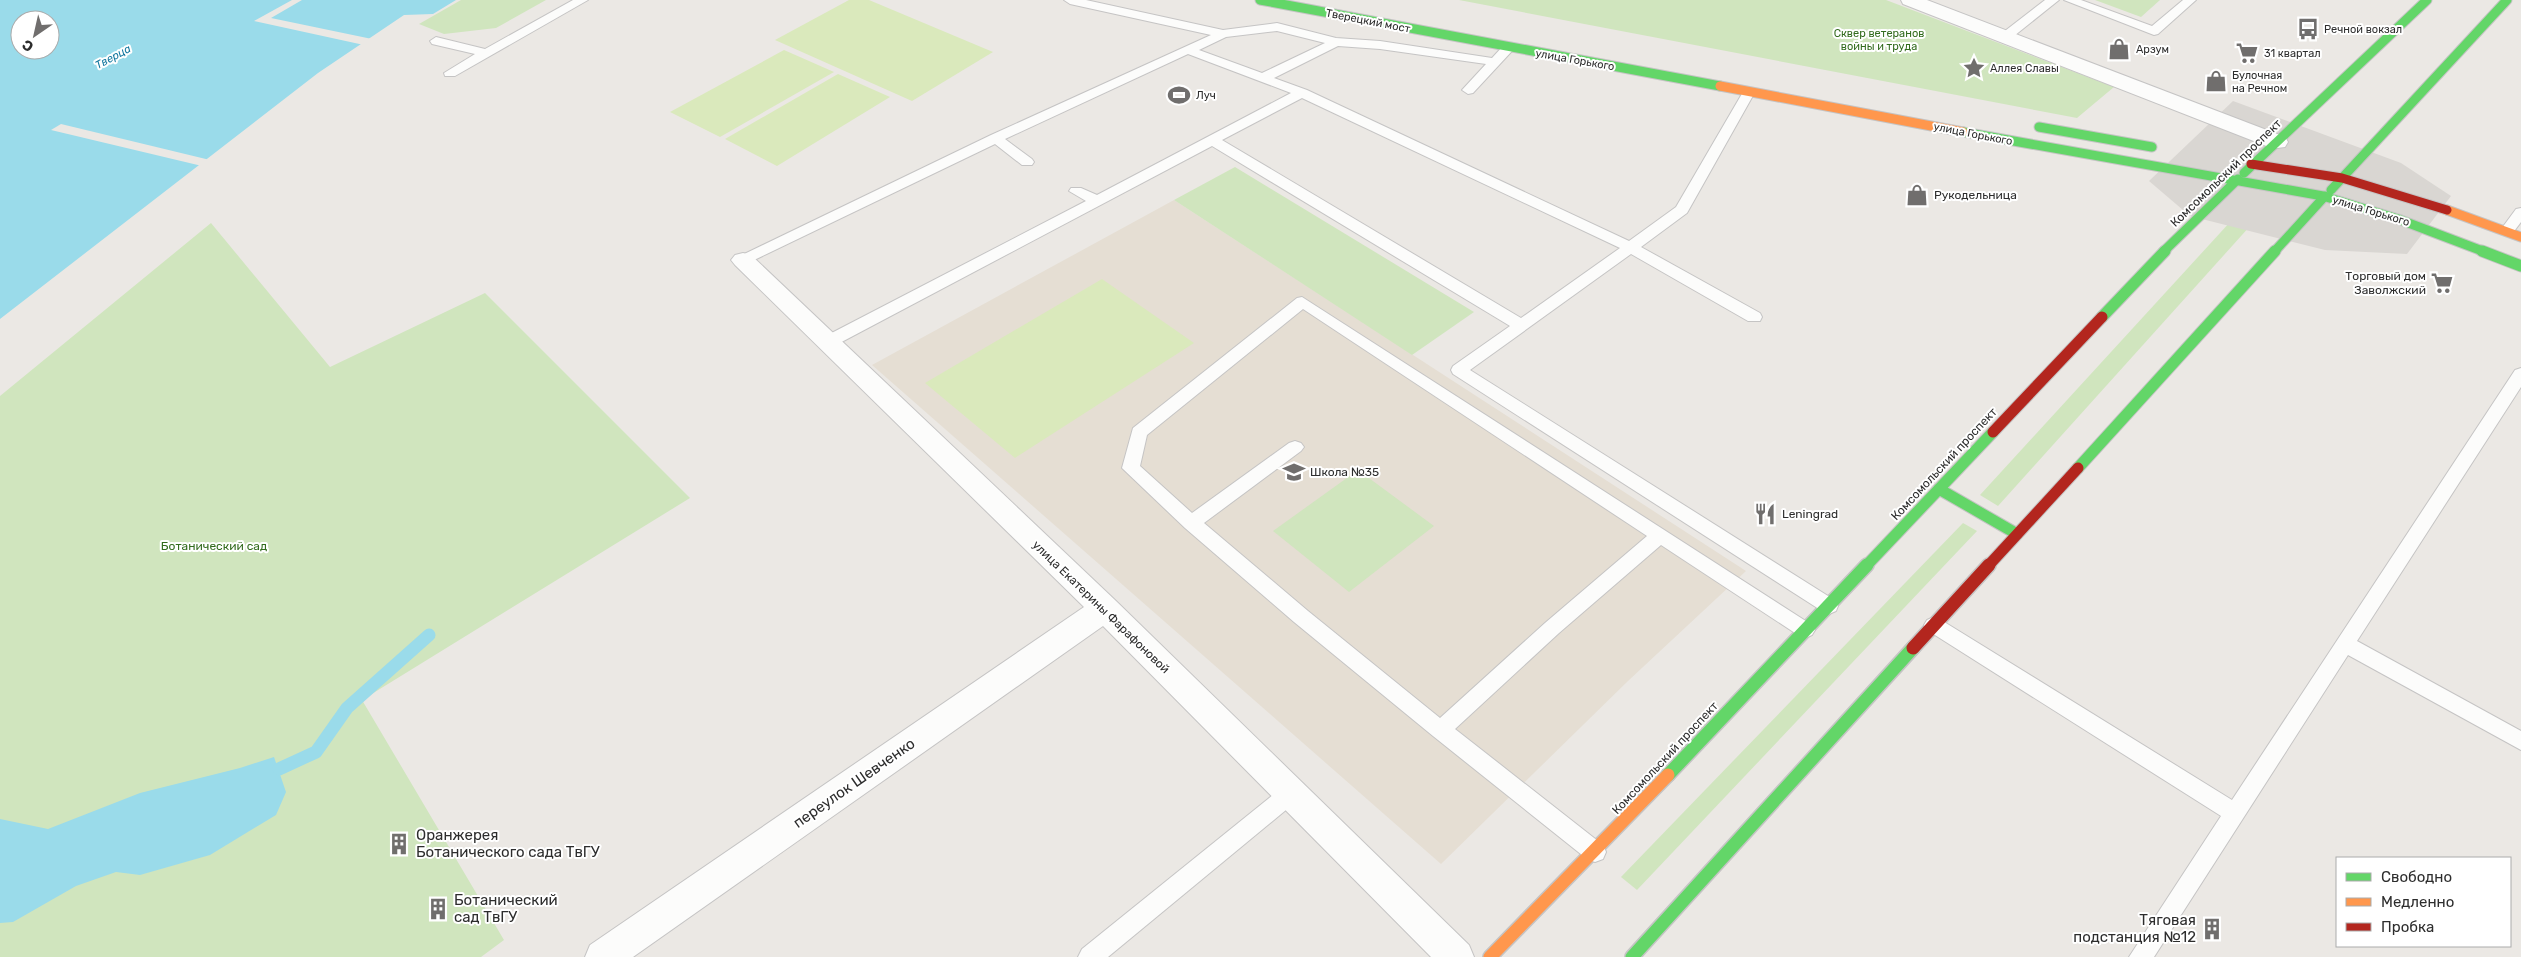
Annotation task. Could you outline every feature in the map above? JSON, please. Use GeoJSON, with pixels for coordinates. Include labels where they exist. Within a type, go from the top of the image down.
{"type":"FeatureCollection","features":[{"type":"Feature","properties":{"kind":"main road","name":"Тверецкий мост"},"geometry":{"type":"LineString","coordinates":[[1260,0],[1418,31]]}},
{"type":"Feature","properties":{"kind":"main road","name":"Тверецкий мост"},"geometry":{"type":"LineString","coordinates":[[1324,0],[1491,31]]}},
{"type":"Feature","properties":{"kind":"main road","name":"Комсомольский проспект"},"geometry":{"type":"LineString","coordinates":[[1490,957],[1595,852],[2195,219],[2427,0]]}},
{"type":"Feature","properties":{"kind":"main road"},"geometry":{"type":"LineString","coordinates":[[1632,957],[2325,196],[2507,0]]}},
{"type":"Feature","properties":{"kind":"main road","name":"улица Горького"},"geometry":{"type":"LineString","coordinates":[[1418,31],[2115,160],[2238,179],[2325,196],[2407,222],[2521,266]]}},
{"type":"Feature","properties":{"kind":"main road"},"geometry":{"type":"LineString","coordinates":[[2032,125],[2163,149]]}},
{"type":"Feature","properties":{"kind":"main road","name":"улица Горького"},"geometry":{"type":"LineString","coordinates":[[2236,161],[2342,178],[2422,201],[2521,237]]}},
{"type":"Feature","properties":{"kind":"main road"},"geometry":{"type":"LineString","coordinates":[[1939,489],[2017,534]]}},
{"type":"Feature","properties":{"kind":"street"},"geometry":{"type":"LineString","coordinates":[[1910,0],[2277,142]]}},
{"type":"Feature","properties":{"kind":"street","name":"улица Екатерины Фарафоновой"},"geometry":{"type":"LineString","coordinates":[[743,260],[1105,609],[1456,957]]}},
{"type":"Feature","properties":{"kind":"street","name":"переулок Шевченко"},"geometry":{"type":"LineString","coordinates":[[603,957],[1105,609]]}},
{"type":"Feature","properties":{"kind":"lane"},"geometry":{"type":"LineString","coordinates":[[450,73],[582,0]]}},
{"type":"Feature","properties":{"kind":"lane"},"geometry":{"type":"LineString","coordinates":[[1070,0],[1223,34]]}},
{"type":"Feature","properties":{"kind":"lane"},"geometry":{"type":"LineString","coordinates":[[2005,37],[2053,0]]}},
{"type":"Feature","properties":{"kind":"lane"},"geometry":{"type":"LineString","coordinates":[[2070,0],[2154,31],[2190,0]]}},
{"type":"Feature","properties":{"kind":"lane"},"geometry":{"type":"LineString","coordinates":[[743,260],[996,138],[1223,34],[1277,28],[1336,42],[1380,45],[1495,62]]}},
{"type":"Feature","properties":{"kind":"lane"},"geometry":{"type":"LineString","coordinates":[[436,41],[487,53]]}},
{"type":"Feature","properties":{"kind":"lane"},"geometry":{"type":"LineString","coordinates":[[1263,78],[1336,42]]}},
{"type":"Feature","properties":{"kind":"lane"},"geometry":{"type":"LineString","coordinates":[[1468,90],[1508,48]]}},
{"type":"Feature","properties":{"kind":"lane"},"geometry":{"type":"LineString","coordinates":[[1188,50],[1302,93],[1630,247],[1754,317]]}},
{"type":"Feature","properties":{"kind":"lane"},"geometry":{"type":"LineString","coordinates":[[1749,92],[1682,210],[1459,370],[1829,606]]}},
{"type":"Feature","properties":{"kind":"lane"},"geometry":{"type":"LineString","coordinates":[[828,342],[1302,93]]}},
{"type":"Feature","properties":{"kind":"lane"},"geometry":{"type":"LineString","coordinates":[[996,138],[1027,162]]}},
{"type":"Feature","properties":{"kind":"lane"},"geometry":{"type":"LineString","coordinates":[[1212,140],[1521,325]]}},
{"type":"Feature","properties":{"kind":"lane"},"geometry":{"type":"LineString","coordinates":[[1076,191],[1096,200]]}},
{"type":"Feature","properties":{"kind":"lane"},"geometry":{"type":"LineString","coordinates":[[2507,232],[2521,212]]}},
{"type":"Feature","properties":{"kind":"lane"},"geometry":{"type":"LineString","coordinates":[[1595,852],[1440,730],[1191,523],[1131,468],[1139,432],[1302,302],[1805,630]]}},
{"type":"Feature","properties":{"kind":"lane"},"geometry":{"type":"LineString","coordinates":[[2141,957],[2521,374]]}},
{"type":"Feature","properties":{"kind":"lane"},"geometry":{"type":"LineString","coordinates":[[1191,523],[1295,447]]}},
{"type":"Feature","properties":{"kind":"lane"},"geometry":{"type":"LineString","coordinates":[[1440,730],[1552,628],[1660,536]]}},
{"type":"Feature","properties":{"kind":"lane"},"geometry":{"type":"LineString","coordinates":[[1934,624],[2235,813]]}},
{"type":"Feature","properties":{"kind":"lane"},"geometry":{"type":"LineString","coordinates":[[2345,644],[2521,741]]}},
{"type":"Feature","properties":{"kind":"lane"},"geometry":{"type":"LineString","coordinates":[[1090,957],[1292,793]]}},
{"type":"Feature","properties":{"kind":"shaded area"},"geometry":{"type":"Polygon","coordinates":[[[2233,101],[2401,163],[2451,196],[2407,254],[2325,250],[2190,216],[2149,181],[2233,101]]]}},
{"type":"Feature","properties":{"kind":"shaded area","name":"Школа №35"},"geometry":{"type":"Polygon","coordinates":[[[1174,200],[1746,571],[1628,681],[1441,864],[872,365],[1174,200]]]}},
{"type":"Feature","properties":{"kind":"green space"},"geometry":{"type":"Polygon","coordinates":[[[461,0],[546,0],[496,28],[444,34],[419,24],[461,0]]]}},
{"type":"Feature","properties":{"kind":"green space"},"geometry":{"type":"Polygon","coordinates":[[[849,0],[869,0],[993,52],[912,101],[775,40],[849,0]]]}},
{"type":"Feature","properties":{"kind":"green space","name":"Сквер ветеранов войны и труда"},"geometry":{"type":"Polygon","coordinates":[[[1459,0],[1886,0],[2114,87],[2077,118],[1459,0]]]}},
{"type":"Feature","properties":{"kind":"green space"},"geometry":{"type":"Polygon","coordinates":[[[2095,0],[2160,0],[2141,17],[2095,0]]]}},
{"type":"Feature","properties":{"kind":"green space"},"geometry":{"type":"Polygon","coordinates":[[[784,50],[834,72],[720,137],[670,112],[784,50]]]}},
{"type":"Feature","properties":{"kind":"green space"},"geometry":{"type":"Polygon","coordinates":[[[838,74],[890,97],[777,166],[725,139],[838,74]]]}},
{"type":"Feature","properties":{"kind":"green space"},"geometry":{"type":"Polygon","coordinates":[[[1235,167],[1474,312],[1412,355],[1174,200],[1235,167]]]}},
{"type":"Feature","properties":{"kind":"green space"},"geometry":{"type":"Polygon","coordinates":[[[2242,209],[2260,215],[1998,506],[1980,495],[2242,209]]]}},
{"type":"Feature","properties":{"kind":"green space","name":"Ботанический сад"},"geometry":{"type":"Polygon","coordinates":[[[211,223],[330,367],[485,293],[690,498],[362,700],[504,940],[481,957],[0,957],[0,396],[211,223]]]}},
{"type":"Feature","properties":{"kind":"green space"},"geometry":{"type":"Polygon","coordinates":[[[1102,279],[1194,343],[1015,458],[925,383],[1102,279]]]}},
{"type":"Feature","properties":{"kind":"green space"},"geometry":{"type":"Polygon","coordinates":[[[1358,470],[1434,526],[1349,592],[1273,531],[1358,470]]]}},
{"type":"Feature","properties":{"kind":"green space"},"geometry":{"type":"Polygon","coordinates":[[[1963,523],[1977,531],[1637,890],[1621,877],[1963,523]]]}},
{"type":"Feature","properties":{"kind":"water","name":"Тверца"},"geometry":{"type":"Polygon","coordinates":[[[0,0],[456,0],[433,14],[404,15],[318,73],[0,319],[0,0]]]}},
{"type":"Feature","properties":{"kind":"water"},"geometry":{"type":"Polygon","coordinates":[[[274,757],[286,792],[276,815],[210,855],[140,875],[116,872],[76,886],[13,922],[0,923],[0,819],[48,829],[140,793],[240,768],[274,757]]]}},
{"type":"Feature","properties":{"kind":"pier"},"geometry":{"type":"Polygon","coordinates":[[[292,0],[302,0],[271,18],[372,39],[364,45],[254,21],[292,0]]]}},
{"type":"Feature","properties":{"kind":"pier"},"geometry":{"type":"Polygon","coordinates":[[[61,124],[210,160],[202,166],[51,130],[61,124]]]}},
{"type":"Feature","properties":{"kind":"waterway"},"geometry":{"type":"LineString","coordinates":[[279,769],[316,752],[347,708],[429,635]]}},
{"type":"Feature","properties":{"kind":"traffic: fast"},"geometry":{"type":"LineString","coordinates":[[1260,0],[1720,86]]}},
{"type":"Feature","properties":{"kind":"traffic: fast"},"geometry":{"type":"LineString","coordinates":[[2244,173],[2427,0]]}},
{"type":"Feature","properties":{"kind":"traffic: fast"},"geometry":{"type":"LineString","coordinates":[[2331,190],[2507,0]]}},
{"type":"Feature","properties":{"kind":"traffic: fast"},"geometry":{"type":"LineString","coordinates":[[2039,127],[2152,147]]}},
{"type":"Feature","properties":{"kind":"traffic: fast"},"geometry":{"type":"LineString","coordinates":[[1963,132],[2323,196],[2398,219],[2521,266]]}},
{"type":"Feature","properties":{"kind":"traffic: fast"},"geometry":{"type":"LineString","coordinates":[[2102,317],[2195,219],[2238,179]]}},
{"type":"Feature","properties":{"kind":"traffic: fast"},"geometry":{"type":"LineString","coordinates":[[2078,468],[2325,196]]}},
{"type":"Feature","properties":{"kind":"traffic: fast"},"geometry":{"type":"LineString","coordinates":[[1668,775],[1993,432]]}},
{"type":"Feature","properties":{"kind":"traffic: fast"},"geometry":{"type":"LineString","coordinates":[[1939,489],[2017,534]]}},
{"type":"Feature","properties":{"kind":"traffic: fast"},"geometry":{"type":"LineString","coordinates":[[1632,957],[1913,648]]}},
{"type":"Feature","properties":{"kind":"traffic: slow"},"geometry":{"type":"LineString","coordinates":[[1720,86],[1963,132]]}},
{"type":"Feature","properties":{"kind":"traffic: slow"},"geometry":{"type":"LineString","coordinates":[[2447,210],[2521,237]]}},
{"type":"Feature","properties":{"kind":"traffic: slow"},"geometry":{"type":"LineString","coordinates":[[1490,957],[1668,775]]}},
{"type":"Feature","properties":{"kind":"traffic: jam"},"geometry":{"type":"LineString","coordinates":[[2251,164],[2342,178],[2447,210]]}},
{"type":"Feature","properties":{"kind":"traffic: jam"},"geometry":{"type":"LineString","coordinates":[[1993,432],[2102,317]]}},
{"type":"Feature","properties":{"kind":"traffic: jam"},"geometry":{"type":"LineString","coordinates":[[1913,648],[2078,468]]}},
{"type":"Feature","properties":{"kind":"place","name":"Речной вокзал"},"geometry":{"type":"Point","coordinates":[2308,29]}},
{"type":"Feature","properties":{"kind":"place","name":"Арзум"},"geometry":{"type":"Point","coordinates":[2119,49]}},
{"type":"Feature","properties":{"kind":"place","name":"31 квартал"},"geometry":{"type":"Point","coordinates":[2247,53]}},
{"type":"Feature","properties":{"kind":"place","name":"Аллея Славы"},"geometry":{"type":"Point","coordinates":[1974,68]}},
{"type":"Feature","properties":{"kind":"place","name":"Булочная на Речном"},"geometry":{"type":"Point","coordinates":[2216,81]}},
{"type":"Feature","properties":{"kind":"place","name":"Луч"},"geometry":{"type":"Point","coordinates":[1179,95]}},
{"type":"Feature","properties":{"kind":"place","name":"Рукодельница"},"geometry":{"type":"Point","coordinates":[1917,195]}},
{"type":"Feature","properties":{"kind":"place","name":"Торговый дом Заволжский"},"geometry":{"type":"Point","coordinates":[2442,283]}},
{"type":"Feature","properties":{"kind":"place","name":"Школа №35"},"geometry":{"type":"Point","coordinates":[1294,472]}},
{"type":"Feature","properties":{"kind":"place","name":"Leningrad"},"geometry":{"type":"Point","coordinates":[1765,514]}},
{"type":"Feature","properties":{"kind":"place","name":"Оранжерея Ботанического сада ТвГУ"},"geometry":{"type":"Point","coordinates":[399,844]}},
{"type":"Feature","properties":{"kind":"place","name":"Ботанический сад ТвГУ"},"geometry":{"type":"Point","coordinates":[438,909]}},
{"type":"Feature","properties":{"kind":"place","name":"Тяговая подстанция №12"},"geometry":{"type":"Point","coordinates":[2212,929]}}]}
